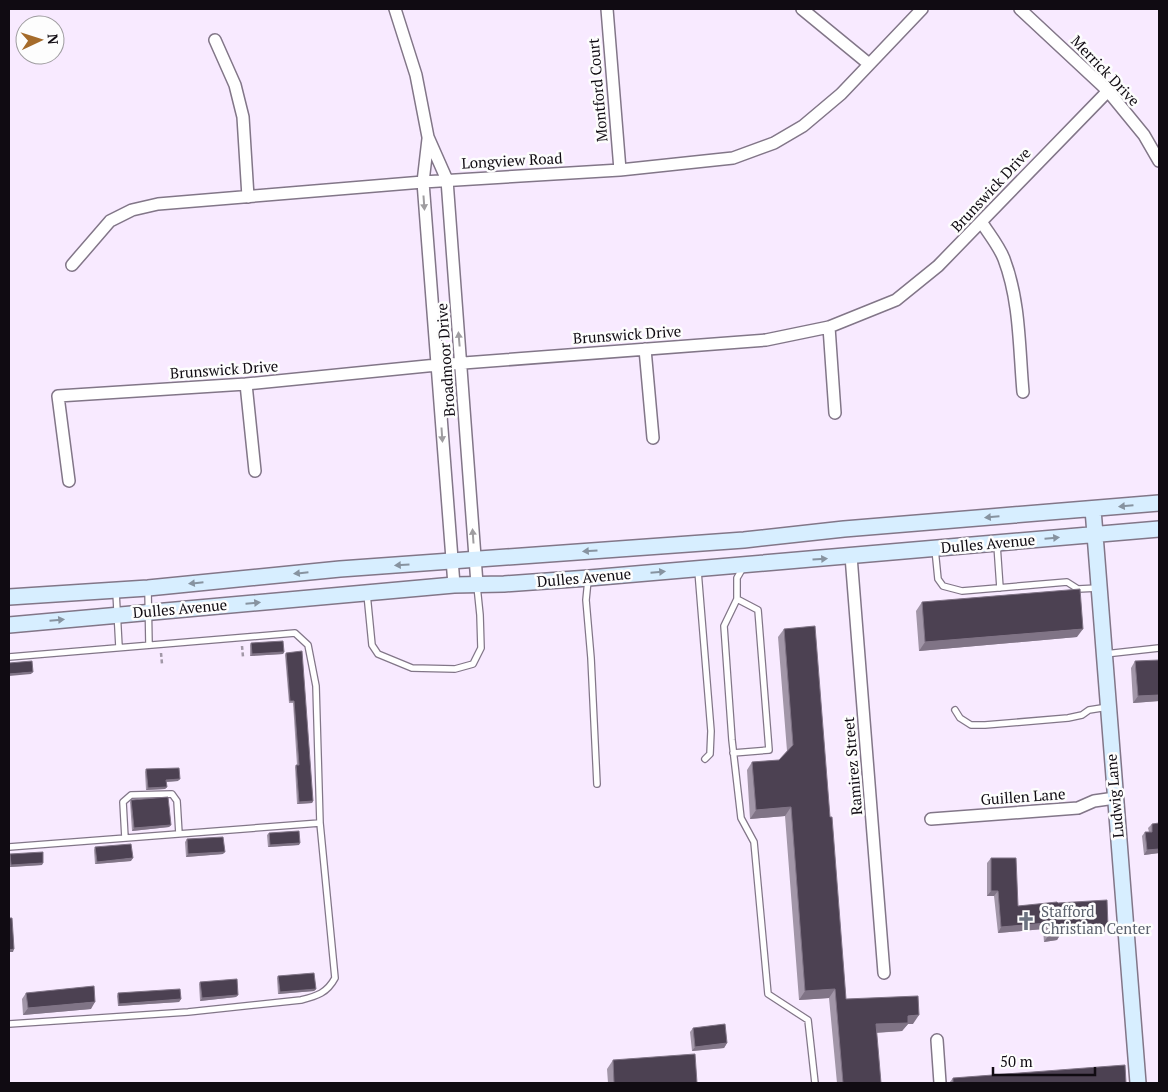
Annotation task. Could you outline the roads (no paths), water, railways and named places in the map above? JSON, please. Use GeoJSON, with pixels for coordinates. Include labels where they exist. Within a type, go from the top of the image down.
{"type":"FeatureCollection","features":[{"type":"Feature","properties":{"kind":"main road","name":"Dulles Avenue"},"geometry":{"type":"LineString","coordinates":[[9,596],[148,588],[340,569],[744,540],[844,529],[1159,503]]}},
{"type":"Feature","properties":{"kind":"main road","name":"Ludwig Lane"},"geometry":{"type":"LineString","coordinates":[[1093,509],[1138,1083]]}},
{"type":"Feature","properties":{"kind":"main road","name":"Dulles Avenue"},"geometry":{"type":"LineString","coordinates":[[9,625],[454,585],[504,584],[589,578],[1159,529]]}},
{"type":"Feature","properties":{"kind":"main road"},"geometry":{"type":"LineString","coordinates":[[744,540],[745,564]]}},
{"type":"Feature","properties":{"kind":"street","name":"Broadmoor Drive"},"geometry":{"type":"LineString","coordinates":[[395,9],[416,75],[428,137],[447,180],[477,584]]}},
{"type":"Feature","properties":{"kind":"street","name":"Montford Court"},"geometry":{"type":"LineString","coordinates":[[607,9],[620,170]]}},
{"type":"Feature","properties":{"kind":"street"},"geometry":{"type":"LineString","coordinates":[[802,9],[869,64]]}},
{"type":"Feature","properties":{"kind":"street","name":"Longview Road"},"geometry":{"type":"LineString","coordinates":[[72,265],[110,221],[132,210],[158,204],[447,180],[620,170],[734,158],[774,143],[803,126],[841,94],[922,9]]}},
{"type":"Feature","properties":{"kind":"street","name":"Merrick Drive"},"geometry":{"type":"LineString","coordinates":[[1020,9],[1108,91],[1144,135],[1159,161]]}},
{"type":"Feature","properties":{"kind":"street"},"geometry":{"type":"LineString","coordinates":[[215,40],[235,85],[244,117],[248,196]]}},
{"type":"Feature","properties":{"kind":"street","name":"Brunswick Drive"},"geometry":{"type":"LineString","coordinates":[[69,481],[58,396],[246,384],[437,365],[766,340],[829,327],[896,300],[938,266],[982,223],[1049,150],[1108,91]]}},
{"type":"Feature","properties":{"kind":"street","name":"Broadmoor Drive"},"geometry":{"type":"LineString","coordinates":[[428,137],[423,182],[454,585]]}},
{"type":"Feature","properties":{"kind":"street"},"geometry":{"type":"LineString","coordinates":[[982,223],[1003,256],[1012,283],[1023,392]]}},
{"type":"Feature","properties":{"kind":"street"},"geometry":{"type":"LineString","coordinates":[[829,327],[835,413]]}},
{"type":"Feature","properties":{"kind":"street"},"geometry":{"type":"LineString","coordinates":[[646,349],[653,438]]}},
{"type":"Feature","properties":{"kind":"street"},"geometry":{"type":"LineString","coordinates":[[246,384],[256,471]]}},
{"type":"Feature","properties":{"kind":"street","name":"Ramirez Street"},"geometry":{"type":"LineString","coordinates":[[851,556],[884,973]]}},
{"type":"Feature","properties":{"kind":"street","name":"Guillen Lane"},"geometry":{"type":"LineString","coordinates":[[931,819],[1078,808],[1094,800],[1115,798]]}},
{"type":"Feature","properties":{"kind":"street"},"geometry":{"type":"LineString","coordinates":[[937,1040],[940,1083]]}},
{"type":"Feature","properties":{"kind":"lane"},"geometry":{"type":"LineString","coordinates":[[996,543],[1000,588]]}},
{"type":"Feature","properties":{"kind":"lane"},"geometry":{"type":"LineString","coordinates":[[935,548],[938,580],[943,586],[962,592],[1067,582],[1078,589],[1098,588]]}},
{"type":"Feature","properties":{"kind":"lane"},"geometry":{"type":"LineString","coordinates":[[745,564],[737,578],[737,599],[724,626],[733,753],[741,818],[754,842],[768,994],[808,1020],[815,1083]]}},
{"type":"Feature","properties":{"kind":"lane"},"geometry":{"type":"LineString","coordinates":[[698,568],[711,731],[710,754],[705,759]]}},
{"type":"Feature","properties":{"kind":"lane"},"geometry":{"type":"LineString","coordinates":[[589,578],[586,600],[592,658],[597,784]]}},
{"type":"Feature","properties":{"kind":"lane"},"geometry":{"type":"LineString","coordinates":[[367,593],[372,645],[378,654],[412,668],[455,669],[473,664],[481,648],[477,584]]}},
{"type":"Feature","properties":{"kind":"lane"},"geometry":{"type":"LineString","coordinates":[[148,588],[149,645]]}},
{"type":"Feature","properties":{"kind":"lane"},"geometry":{"type":"LineString","coordinates":[[116,590],[119,648]]}},
{"type":"Feature","properties":{"kind":"lane"},"geometry":{"type":"LineString","coordinates":[[733,753],[769,750],[758,610],[737,599]]}},
{"type":"Feature","properties":{"kind":"lane"},"geometry":{"type":"LineString","coordinates":[[9,657],[295,633],[308,645],[316,686],[320,823],[335,978],[330,988],[319,996],[301,1000],[188,1012],[9,1024]]}},
{"type":"Feature","properties":{"kind":"lane"},"geometry":{"type":"LineString","coordinates":[[1103,654],[1159,648]]}},
{"type":"Feature","properties":{"kind":"lane"},"geometry":{"type":"LineString","coordinates":[[955,710],[960,718],[971,725],[985,725],[1068,718],[1082,715],[1089,710],[1108,707]]}},
{"type":"Feature","properties":{"kind":"lane"},"geometry":{"type":"LineString","coordinates":[[125,838],[123,802],[130,795],[172,794],[177,801],[179,834]]}},
{"type":"Feature","properties":{"kind":"lane"},"geometry":{"type":"LineString","coordinates":[[9,847],[320,823]]}},
{"type":"Feature","properties":{"kind":"place","name":"Stafford Christian Center"},"geometry":{"type":"Point","coordinates":[1026,921]}}]}
